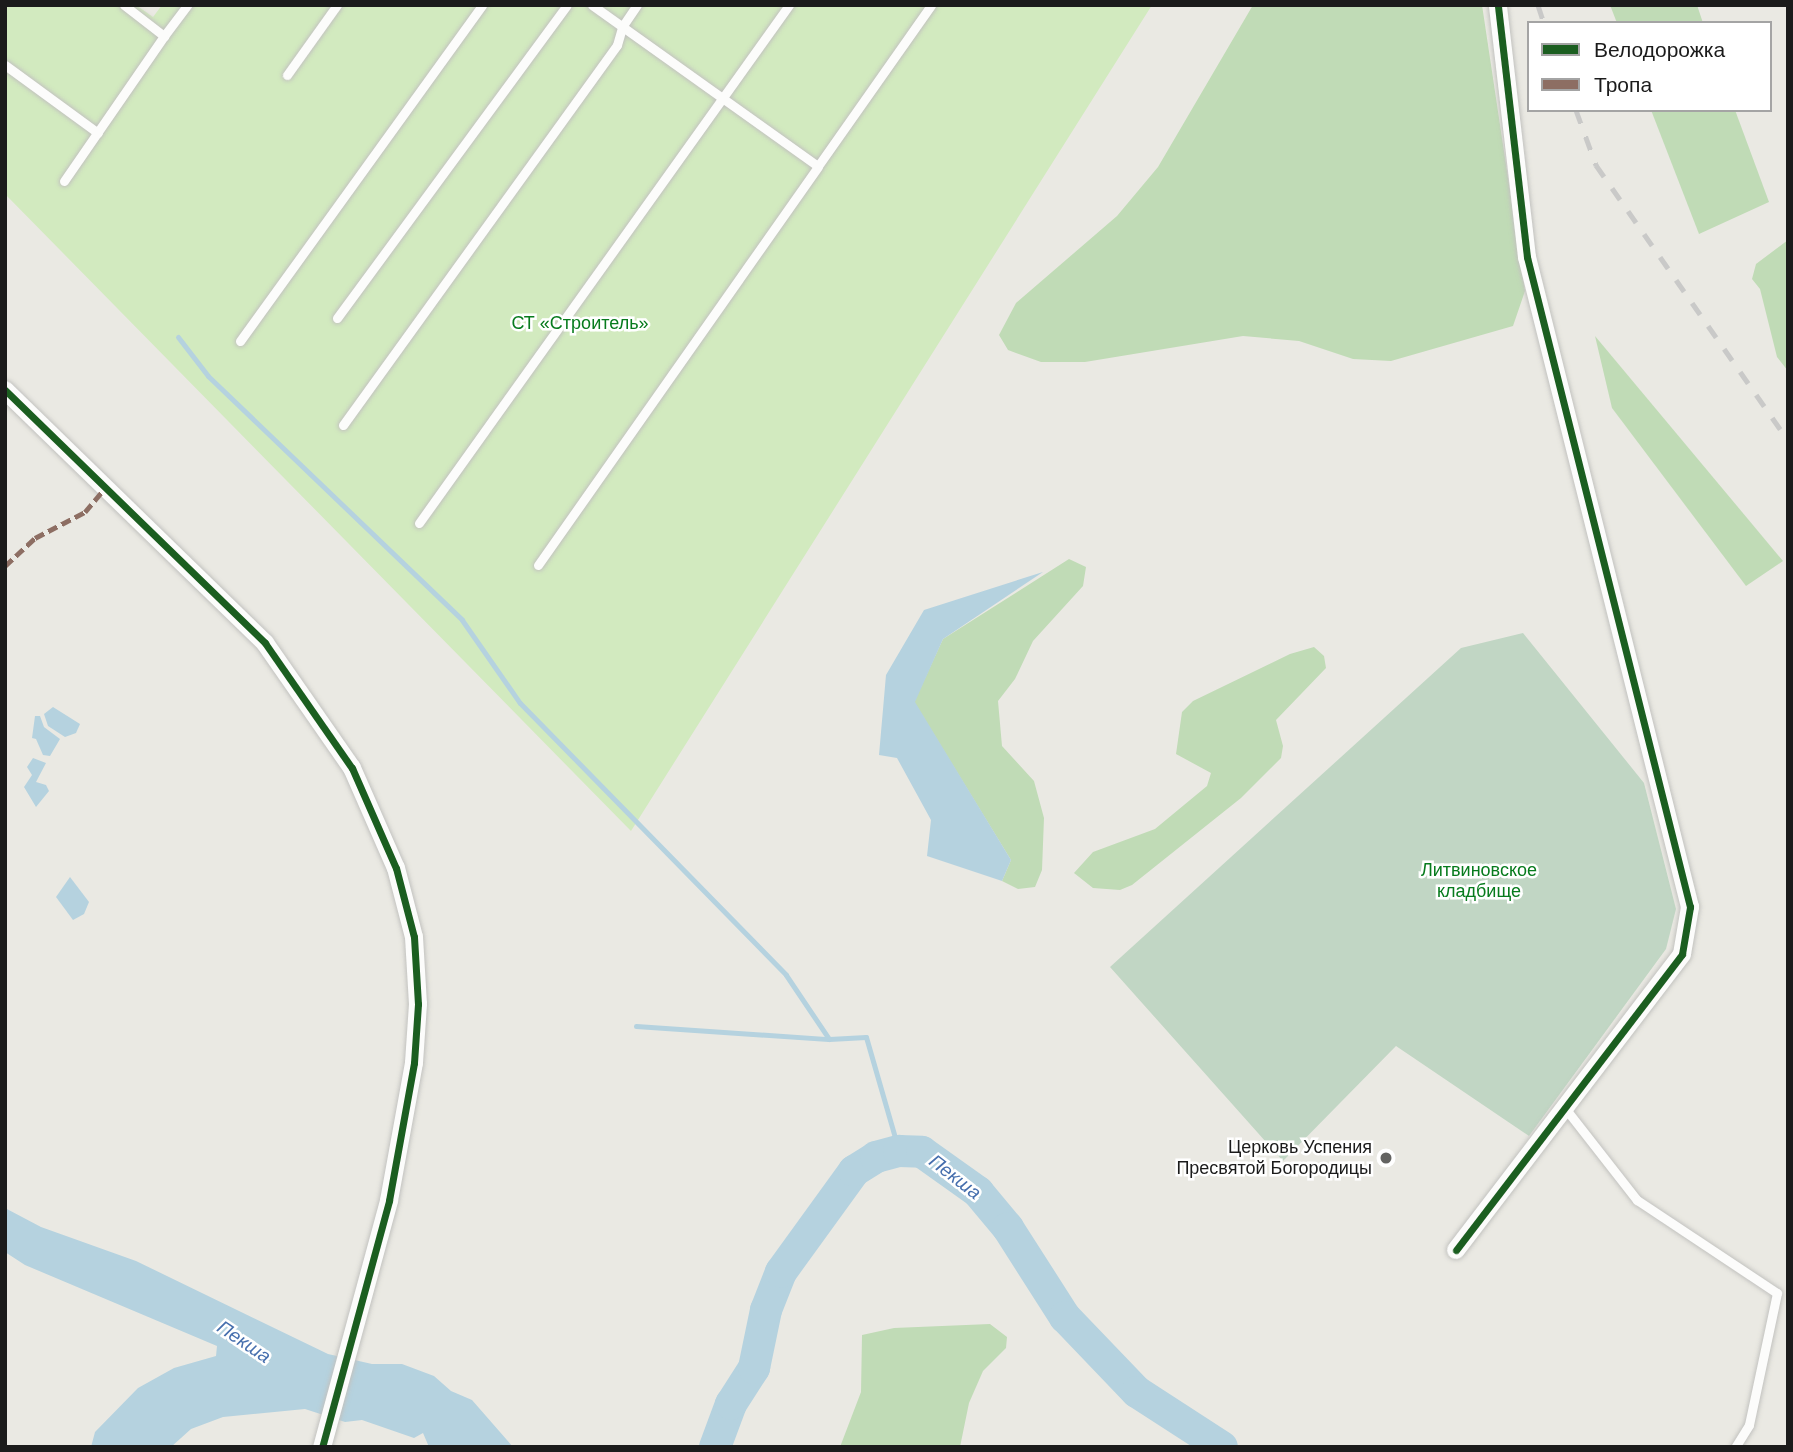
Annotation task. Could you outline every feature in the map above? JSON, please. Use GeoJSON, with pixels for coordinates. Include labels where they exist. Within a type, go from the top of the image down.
{"type":"FeatureCollection","features":[{"type":"Feature","properties":{"kind":"street"},"geometry":{"type":"LineString","coordinates":[[1456,1250],[1682,954],[1690,907],[1527,257],[1498,5]]}},
{"type":"Feature","properties":{"kind":"street"},"geometry":{"type":"LineString","coordinates":[[5,390],[265,643],[352,768],[396,868],[414,937],[418,1004],[414,1063],[389,1201],[352,1328],[322,1447]]}},
{"type":"Feature","properties":{"kind":"lane"},"geometry":{"type":"LineString","coordinates":[[124,5],[164,36]]}},
{"type":"Feature","properties":{"kind":"lane"},"geometry":{"type":"LineString","coordinates":[[64,181],[187,5]]}},
{"type":"Feature","properties":{"kind":"lane"},"geometry":{"type":"LineString","coordinates":[[287,75],[337,5]]}},
{"type":"Feature","properties":{"kind":"lane"},"geometry":{"type":"LineString","coordinates":[[240,341],[482,5]]}},
{"type":"Feature","properties":{"kind":"lane"},"geometry":{"type":"LineString","coordinates":[[337,318],[567,5]]}},
{"type":"Feature","properties":{"kind":"lane"},"geometry":{"type":"LineString","coordinates":[[592,5],[818,166]]}},
{"type":"Feature","properties":{"kind":"lane"},"geometry":{"type":"LineString","coordinates":[[343,425],[617,45],[622,27],[637,5]]}},
{"type":"Feature","properties":{"kind":"lane"},"geometry":{"type":"LineString","coordinates":[[419,523],[789,5]]}},
{"type":"Feature","properties":{"kind":"lane"},"geometry":{"type":"LineString","coordinates":[[538,565],[931,5]]}},
{"type":"Feature","properties":{"kind":"lane"},"geometry":{"type":"LineString","coordinates":[[5,65],[98,133]]}},
{"type":"Feature","properties":{"kind":"lane"},"geometry":{"type":"LineString","coordinates":[[1565,1108],[1637,1200],[1777,1293],[1749,1425],[1735,1447]]}},
{"type":"Feature","properties":{"kind":"green space","name":"СТ «Строитель»"},"geometry":{"type":"Polygon","coordinates":[[[5,5],[136,5],[153,17],[162,5],[1152,5],[631,831],[5,194],[5,5]]]}},
{"type":"Feature","properties":{"kind":"green space"},"geometry":{"type":"Polygon","coordinates":[[[1253,5],[1482,5],[1525,291],[1513,326],[1391,361],[1353,359],[1299,341],[1243,336],[1085,362],[1041,362],[1008,350],[999,335],[1016,303],[1117,216],[1158,167],[1253,5]]]}},
{"type":"Feature","properties":{"kind":"green space"},"geometry":{"type":"Polygon","coordinates":[[[1610,5],[1697,5],[1702,21],[1616,21],[1610,5]]]}},
{"type":"Feature","properties":{"kind":"green space"},"geometry":{"type":"Polygon","coordinates":[[[1652,112],[1736,112],[1769,202],[1699,234],[1652,112]]]}},
{"type":"Feature","properties":{"kind":"green space"},"geometry":{"type":"Polygon","coordinates":[[[1788,240],[1788,371],[1777,357],[1760,289],[1752,279],[1756,264],[1788,240]]]}},
{"type":"Feature","properties":{"kind":"green space"},"geometry":{"type":"Polygon","coordinates":[[[1595,336],[1783,561],[1746,586],[1612,408],[1595,336]]]}},
{"type":"Feature","properties":{"kind":"green space"},"geometry":{"type":"Polygon","coordinates":[[[1069,559],[1086,567],[1083,586],[1033,641],[1015,679],[998,701],[1002,746],[1034,781],[1044,818],[1042,870],[1035,887],[1018,889],[1002,881],[1011,860],[914,702],[943,639],[1069,559]]]}},
{"type":"Feature","properties":{"kind":"green space","name":"Литвиновское кладбище"},"geometry":{"type":"Polygon","coordinates":[[[1523,633],[1644,783],[1676,909],[1666,949],[1529,1136],[1396,1046],[1283,1161],[1110,967],[1461,648],[1523,633]]]}},
{"type":"Feature","properties":{"kind":"green space"},"geometry":{"type":"Polygon","coordinates":[[[1314,647],[1324,656],[1326,668],[1276,720],[1283,746],[1281,758],[1241,798],[1132,885],[1120,890],[1093,888],[1074,873],[1093,852],[1155,829],[1207,786],[1211,773],[1176,754],[1182,712],[1193,701],[1290,654],[1314,647]]]}},
{"type":"Feature","properties":{"kind":"green space"},"geometry":{"type":"Polygon","coordinates":[[[990,1324],[1007,1337],[1006,1348],[983,1371],[969,1403],[960,1447],[840,1447],[861,1392],[862,1335],[894,1328],[990,1324]]]}},
{"type":"Feature","properties":{"kind":"water"},"geometry":{"type":"Polygon","coordinates":[[[1043,572],[943,639],[915,702],[1011,860],[1002,881],[927,856],[931,820],[897,758],[879,755],[886,675],[924,610],[1043,572]]]}},
{"type":"Feature","properties":{"kind":"water"},"geometry":{"type":"Polygon","coordinates":[[[53,707],[80,724],[76,733],[65,737],[48,726],[44,714],[53,707]]]}},
{"type":"Feature","properties":{"kind":"water"},"geometry":{"type":"Polygon","coordinates":[[[35,716],[40,716],[44,727],[60,739],[50,756],[43,755],[36,739],[32,738],[35,716]]]}},
{"type":"Feature","properties":{"kind":"water"},"geometry":{"type":"Polygon","coordinates":[[[33,758],[46,763],[36,782],[46,785],[49,791],[36,807],[24,787],[32,775],[27,767],[33,758]]]}},
{"type":"Feature","properties":{"kind":"water"},"geometry":{"type":"Polygon","coordinates":[[[70,877],[89,902],[84,914],[73,920],[56,897],[70,877]]]}},
{"type":"Feature","properties":{"kind":"water"},"geometry":{"type":"Polygon","coordinates":[[[5,1208],[41,1227],[136,1261],[328,1354],[372,1364],[402,1364],[434,1376],[451,1391],[472,1400],[513,1447],[429,1447],[423,1433],[414,1438],[362,1420],[345,1422],[305,1409],[223,1417],[191,1429],[171,1447],[91,1447],[95,1432],[138,1388],[174,1368],[216,1356],[217,1346],[25,1265],[5,1252],[5,1208]]]}},
{"type":"Feature","properties":{"kind":"water"},"geometry":{"type":"Polygon","coordinates":[[[713,1422],[732,1426],[730,1447],[704,1447],[713,1422]]]}},
{"type":"Feature","properties":{"kind":"waterway"},"geometry":{"type":"LineString","coordinates":[[178,337],[208,376],[462,620],[520,703],[786,975],[829,1039],[866,1037],[899,1151]]}},
{"type":"Feature","properties":{"kind":"waterway"},"geometry":{"type":"LineString","coordinates":[[636,1026],[829,1039]]}},
{"type":"Feature","properties":{"kind":"waterway","name":"Пекша"},"geometry":{"type":"LineString","coordinates":[[715,1447],[731,1404],[754,1368],[766,1310],[781,1272],[854,1171],[876,1157],[899,1151],[922,1152],[978,1192],[1008,1228],[1065,1317],[1137,1392],[1222,1447]]}},
{"type":"Feature","properties":{"kind":"railway"},"geometry":{"type":"LineString","coordinates":[[1538,5],[1543,21]]}},
{"type":"Feature","properties":{"kind":"railway"},"geometry":{"type":"LineString","coordinates":[[1577,112],[1596,165],[1788,440]]}},
{"type":"Feature","properties":{"kind":"marked path"},"geometry":{"type":"LineString","coordinates":[[5,566],[35,538],[85,512],[105,488]]}},
{"type":"Feature","properties":{"kind":"cycle path"},"geometry":{"type":"LineString","coordinates":[[1456,1250],[1682,954],[1690,907],[1527,257],[1498,5]]}},
{"type":"Feature","properties":{"kind":"cycle path"},"geometry":{"type":"LineString","coordinates":[[5,390],[265,643],[352,768],[396,868],[414,937],[418,1004],[414,1063],[389,1201],[322,1447]]}},
{"type":"Feature","properties":{"kind":"place","name":"Церковь Успения Пресвятой Богородицы"},"geometry":{"type":"Point","coordinates":[1386,1158]}}]}
